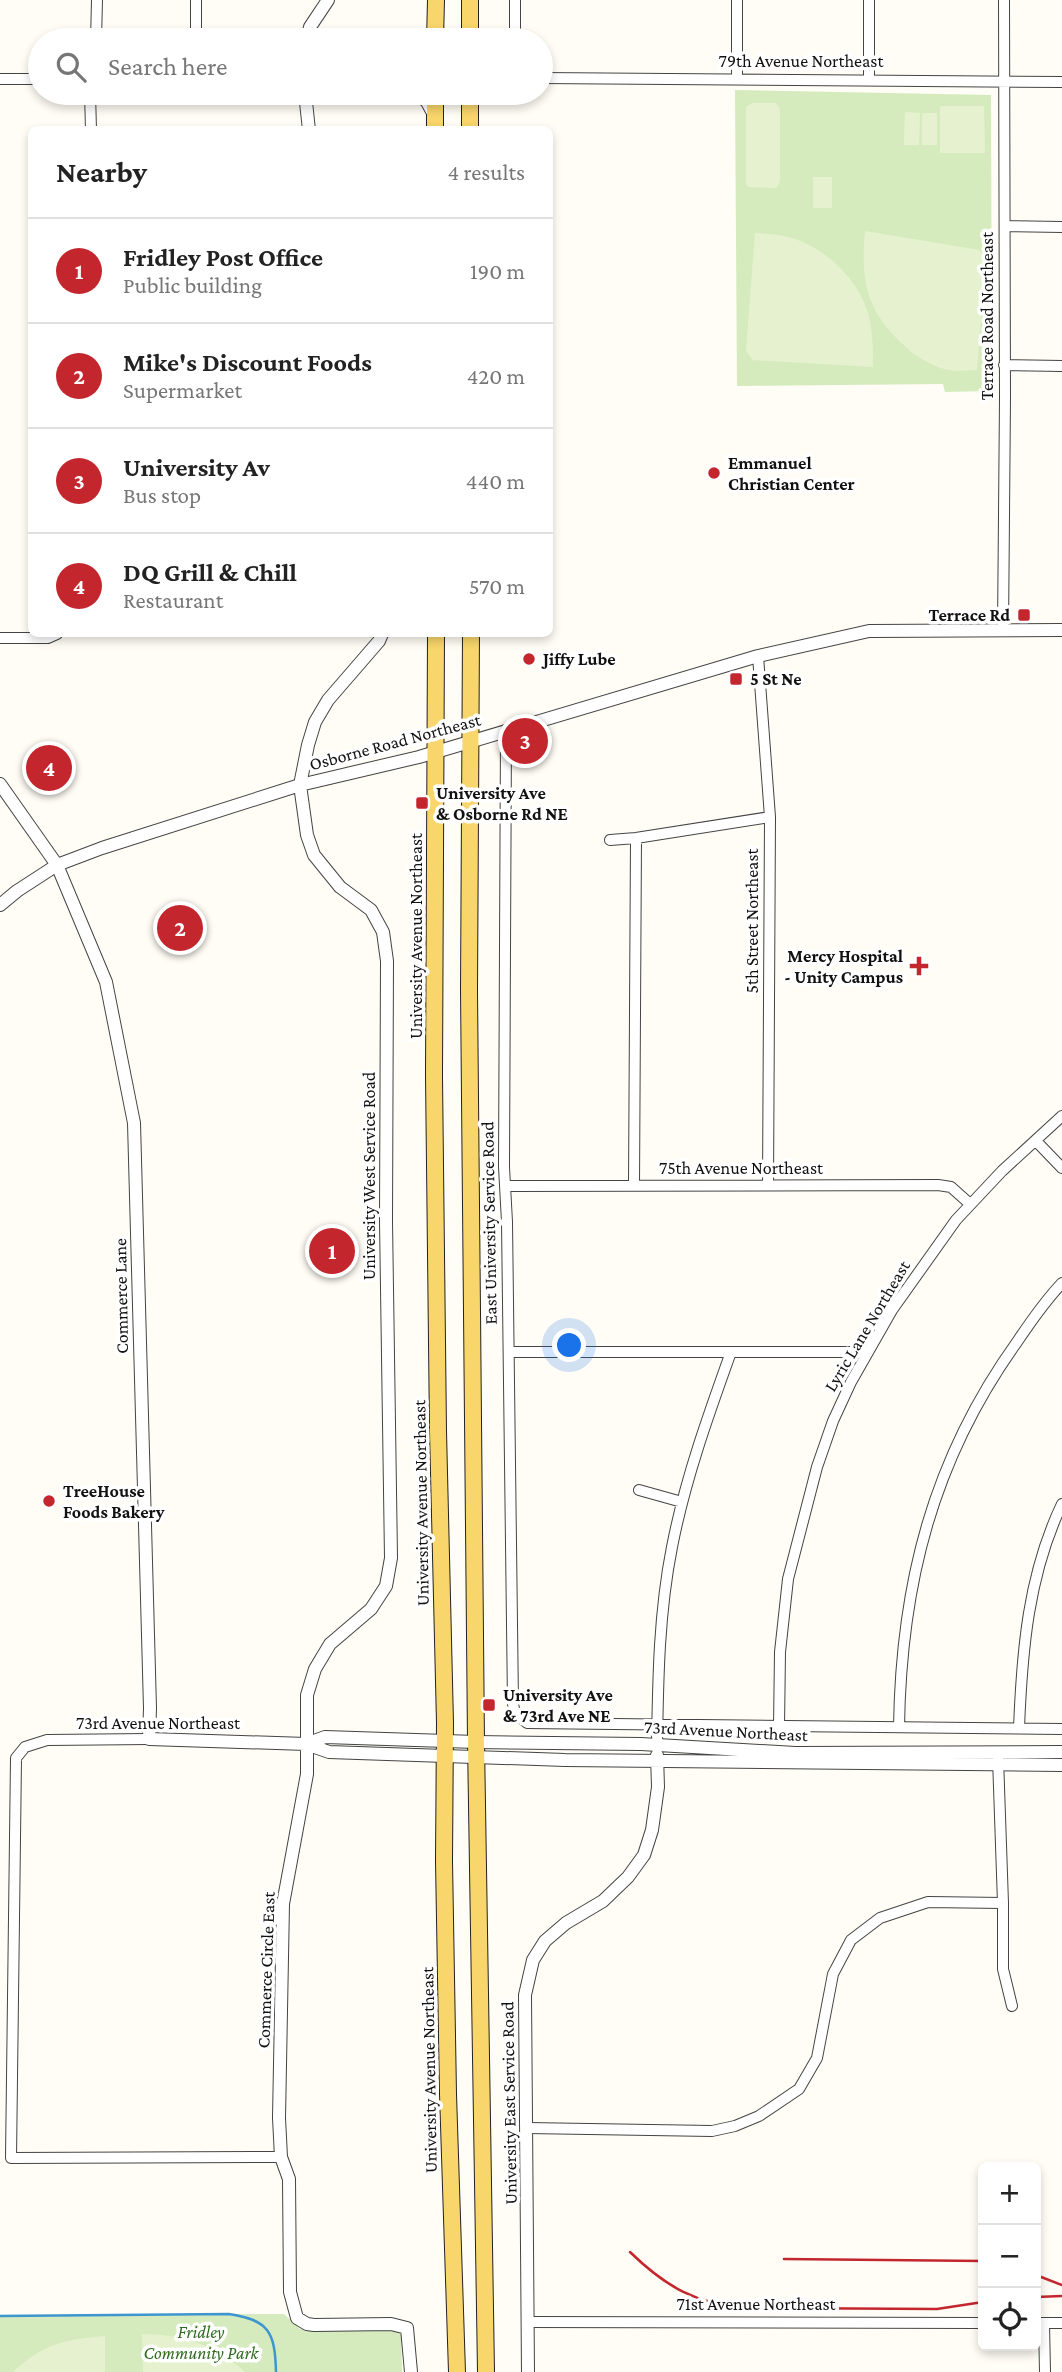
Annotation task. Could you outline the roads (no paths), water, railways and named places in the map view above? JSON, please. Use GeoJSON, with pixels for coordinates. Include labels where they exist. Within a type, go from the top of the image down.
{"type":"FeatureCollection","features":[{"type":"Feature","properties":{"kind":"main road"},"geometry":{"type":"LineString","coordinates":[[435,0],[435,28]]}},
{"type":"Feature","properties":{"kind":"main road"},"geometry":{"type":"LineString","coordinates":[[470,0],[470,28]]}},
{"type":"Feature","properties":{"kind":"main road"},"geometry":{"type":"LineString","coordinates":[[470,105],[470,126]]}},
{"type":"Feature","properties":{"kind":"main road","name":"University Avenue Northeast"},"geometry":{"type":"LineString","coordinates":[[436,637],[435,1102],[448,2081],[457,2372]]}},
{"type":"Feature","properties":{"kind":"main road"},"geometry":{"type":"LineString","coordinates":[[471,637],[469,1002],[486,2372]]}},
{"type":"Feature","properties":{"kind":"street"},"geometry":{"type":"LineString","coordinates":[[96,28],[97,0]]}},
{"type":"Feature","properties":{"kind":"street"},"geometry":{"type":"LineString","coordinates":[[196,0],[196,28]]}},
{"type":"Feature","properties":{"kind":"street"},"geometry":{"type":"LineString","coordinates":[[310,28],[328,0]]}},
{"type":"Feature","properties":{"kind":"street"},"geometry":{"type":"LineString","coordinates":[[432,28],[435,0]]}},
{"type":"Feature","properties":{"kind":"street"},"geometry":{"type":"LineString","coordinates":[[514,28],[515,0]]}},
{"type":"Feature","properties":{"kind":"street"},"geometry":{"type":"LineString","coordinates":[[737,0],[737,78]]}},
{"type":"Feature","properties":{"kind":"street"},"geometry":{"type":"LineString","coordinates":[[869,0],[869,79]]}},
{"type":"Feature","properties":{"kind":"street","name":"Terrace Road Northeast"},"geometry":{"type":"LineString","coordinates":[[1003,0],[1003,631]]}},
{"type":"Feature","properties":{"kind":"street","name":"79th Avenue Northeast"},"geometry":{"type":"LineString","coordinates":[[553,78],[1062,82]]}},
{"type":"Feature","properties":{"kind":"street"},"geometry":{"type":"LineString","coordinates":[[0,79],[28,79]]}},
{"type":"Feature","properties":{"kind":"street"},"geometry":{"type":"LineString","coordinates":[[90,105],[91,126]]}},
{"type":"Feature","properties":{"kind":"street"},"geometry":{"type":"LineString","coordinates":[[307,105],[309,126]]}},
{"type":"Feature","properties":{"kind":"street"},"geometry":{"type":"LineString","coordinates":[[428,105],[435,122]]}},
{"type":"Feature","properties":{"kind":"street"},"geometry":{"type":"LineString","coordinates":[[1005,226],[1062,227]]}},
{"type":"Feature","properties":{"kind":"street"},"geometry":{"type":"LineString","coordinates":[[1004,365],[1062,366]]}},
{"type":"Feature","properties":{"kind":"street","name":"Osborne Road Northeast"},"geometry":{"type":"LineString","coordinates":[[0,905],[57,865],[110,845],[300,785],[436,751],[758,656],[869,631],[1062,630]]}},
{"type":"Feature","properties":{"kind":"street"},"geometry":{"type":"LineString","coordinates":[[0,638],[50,637]]}},
{"type":"Feature","properties":{"kind":"street","name":"University West Service Road"},"geometry":{"type":"LineString","coordinates":[[306,1744],[307,1695],[315,1669],[330,1644],[371,1609],[386,1586],[391,1558],[386,1221],[387,961],[383,932],[371,910],[340,887],[314,855],[307,835],[300,785],[307,744],[315,722],[328,700],[381,637]]}},
{"type":"Feature","properties":{"kind":"street","name":"5th Street Northeast"},"geometry":{"type":"LineString","coordinates":[[758,656],[770,817],[768,1185]]}},
{"type":"Feature","properties":{"kind":"street","name":"East University Service Road"},"geometry":{"type":"LineString","coordinates":[[506,731],[504,1167],[515,1713]]}},
{"type":"Feature","properties":{"kind":"street","name":"Commerce Lane"},"geometry":{"type":"LineString","coordinates":[[0,784],[57,865],[106,982],[134,1124],[149,1739]]}},
{"type":"Feature","properties":{"kind":"street"},"geometry":{"type":"LineString","coordinates":[[610,840],[770,817]]}},
{"type":"Feature","properties":{"kind":"street"},"geometry":{"type":"LineString","coordinates":[[635,1186],[636,838]]}},
{"type":"Feature","properties":{"kind":"street","name":"Lyric Lane Northeast"},"geometry":{"type":"LineString","coordinates":[[779,1727],[780,1652],[788,1579],[817,1467],[833,1421],[867,1352],[912,1279],[970,1204],[1062,1116]]}},
{"type":"Feature","properties":{"kind":"street"},"geometry":{"type":"LineString","coordinates":[[1036,1141],[1062,1168]]}},
{"type":"Feature","properties":{"kind":"street","name":"75th Avenue Northeast"},"geometry":{"type":"LineString","coordinates":[[506,1186],[938,1185],[951,1187],[970,1204]]}},
{"type":"Feature","properties":{"kind":"street"},"geometry":{"type":"LineString","coordinates":[[899,1727],[902,1658],[911,1589],[922,1541],[945,1472],[966,1422],[988,1383],[1028,1325],[1062,1283]]}},
{"type":"Feature","properties":{"kind":"street"},"geometry":{"type":"LineString","coordinates":[[509,1352],[867,1352]]}},
{"type":"Feature","properties":{"kind":"street"},"geometry":{"type":"LineString","coordinates":[[657,1745],[663,1600],[682,1502],[697,1447],[731,1352]]}},
{"type":"Feature","properties":{"kind":"street"},"geometry":{"type":"LineString","coordinates":[[639,1490],[682,1502]]}},
{"type":"Feature","properties":{"kind":"street"},"geometry":{"type":"LineString","coordinates":[[1019,1728],[1021,1659],[1032,1589],[1062,1504]]}},
{"type":"Feature","properties":{"kind":"street","name":"73rd Avenue Northeast"},"geometry":{"type":"LineString","coordinates":[[515,1713],[527,1723],[1062,1729]]}},
{"type":"Feature","properties":{"kind":"street","name":"73rd Avenue Northeast"},"geometry":{"type":"LineString","coordinates":[[281,2157],[11,2158],[16,1758],[26,1747],[47,1740],[149,1739],[306,1744],[325,1737],[444,1748],[656,1761],[1062,1765]]}},
{"type":"Feature","properties":{"kind":"street","name":"Commerce Circle East"},"geometry":{"type":"LineString","coordinates":[[306,1744],[307,1774],[283,1904],[279,2118],[281,2157],[289,2179],[290,2292],[297,2318],[307,2324],[391,2324],[407,2328],[411,2372]]}},
{"type":"Feature","properties":{"kind":"street","name":"73rd Avenue Northeast"},"geometry":{"type":"LineString","coordinates":[[477,1749],[657,1745],[795,1753],[1062,1752]]}},
{"type":"Feature","properties":{"kind":"street","name":"University East Service Road"},"geometry":{"type":"LineString","coordinates":[[528,2372],[525,1995],[533,1960],[545,1941],[566,1923],[603,1901],[628,1877],[643,1854],[652,1830],[658,1787],[657,1745]]}},
{"type":"Feature","properties":{"kind":"street"},"geometry":{"type":"LineString","coordinates":[[998,1752],[1003,1969],[1012,2006]]}},
{"type":"Feature","properties":{"kind":"street"},"geometry":{"type":"LineString","coordinates":[[527,2128],[712,2131],[735,2126],[759,2116],[799,2089],[817,2058],[834,1974],[851,1940],[880,1918],[928,1902],[1003,1903]]}},
{"type":"Feature","properties":{"kind":"street","name":"71st Avenue Northeast"},"geometry":{"type":"LineString","coordinates":[[528,2322],[978,2323]]}},
{"type":"Feature","properties":{"kind":"street"},"geometry":{"type":"LineString","coordinates":[[1041,2323],[1062,2323]]}},
{"type":"Feature","properties":{"kind":"street"},"geometry":{"type":"LineString","coordinates":[[1041,2333],[1045,2372]]}},
{"type":"Feature","properties":{"kind":"waterway"},"geometry":{"type":"LineString","coordinates":[[0,2316],[229,2314],[253,2320],[267,2330],[274,2347],[276,2372]]}},
{"type":"Feature","properties":{"kind":"railway"},"geometry":{"type":"LineString","coordinates":[[630,2252],[656,2275],[683,2292],[728,2306],[937,2309],[978,2303]]}},
{"type":"Feature","properties":{"kind":"railway"},"geometry":{"type":"LineString","coordinates":[[784,2259],[978,2261]]}},
{"type":"Feature","properties":{"kind":"railway"},"geometry":{"type":"LineString","coordinates":[[1041,2277],[1062,2285]]}},
{"type":"Feature","properties":{"kind":"railway"},"geometry":{"type":"LineString","coordinates":[[1041,2297],[1062,2296]]}},
{"type":"Feature","properties":{"kind":"place","name":"Emmanuel Christian Center"},"geometry":{"type":"Point","coordinates":[714,473]}},
{"type":"Feature","properties":{"kind":"place","name":"Terrace Rd"},"geometry":{"type":"Point","coordinates":[1024,615]}},
{"type":"Feature","properties":{"kind":"place","name":"Jiffy Lube"},"geometry":{"type":"Point","coordinates":[529,659]}},
{"type":"Feature","properties":{"kind":"place","name":"5 St Ne"},"geometry":{"type":"Point","coordinates":[736,679]}},
{"type":"Feature","properties":{"kind":"place","name":"University Av"},"geometry":{"type":"Point","coordinates":[525,741]}},
{"type":"Feature","properties":{"kind":"place","name":"DQ Grill & Chill"},"geometry":{"type":"Point","coordinates":[49,768]}},
{"type":"Feature","properties":{"kind":"place","name":"University Ave & Osborne Rd NE"},"geometry":{"type":"Point","coordinates":[422,803]}},
{"type":"Feature","properties":{"kind":"place","name":"Mike's Discount Foods"},"geometry":{"type":"Point","coordinates":[180,928]}},
{"type":"Feature","properties":{"kind":"place","name":"Mercy Hospital - Unity Campus"},"geometry":{"type":"Point","coordinates":[919,966]}},
{"type":"Feature","properties":{"kind":"place","name":"Fridley Post Office"},"geometry":{"type":"Point","coordinates":[332,1251]}},
{"type":"Feature","properties":{"kind":"place","name":"TreeHouse Foods Bakery"},"geometry":{"type":"Point","coordinates":[49,1501]}},
{"type":"Feature","properties":{"kind":"place","name":"University Ave & 73rd Ave NE"},"geometry":{"type":"Point","coordinates":[489,1705]}},
{"type":"Feature","properties":{"kind":"park label","name":"Fridley Community Park"},"geometry":{"type":"Point","coordinates":[201,2342]}}]}
